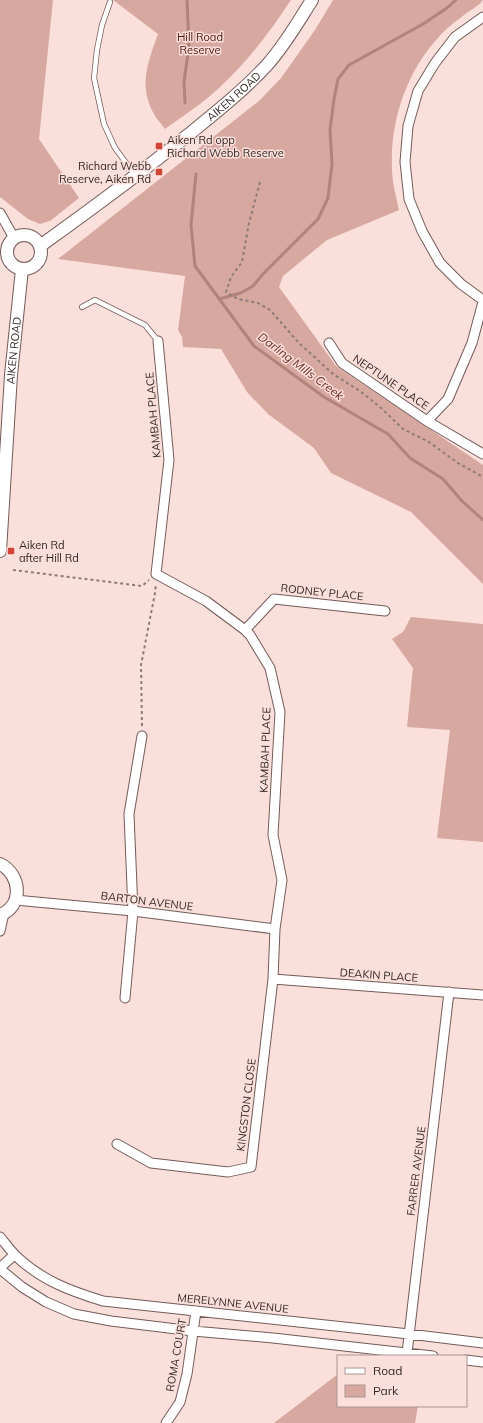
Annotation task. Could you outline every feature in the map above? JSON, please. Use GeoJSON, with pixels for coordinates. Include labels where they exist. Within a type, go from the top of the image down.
{"type":"FeatureCollection","features":[{"type":"Feature","properties":{"kind":"street","name":"AIKEN ROAD"},"geometry":{"type":"LineString","coordinates":[[40,246],[136,176],[226,104],[268,64],[284,45],[312,0]]}},
{"type":"Feature","properties":{"kind":"street"},"geometry":{"type":"LineString","coordinates":[[483,17],[455,37],[435,63],[418,91],[408,126],[405,162],[409,199],[422,231],[440,263],[461,284],[483,301]]}},
{"type":"Feature","properties":{"kind":"street"},"geometry":{"type":"LineString","coordinates":[[0,212],[14,238]]}},
{"type":"Feature","properties":{"kind":"street"},"geometry":{"type":"LineString","coordinates":[[27,236],[32,238],[40,246],[41,252],[36,264],[30,268],[22,269],[12,265],[7,255],[9,243],[14,238],[27,236]]}},
{"type":"Feature","properties":{"kind":"street","name":"AIKEN ROAD"},"geometry":{"type":"LineString","coordinates":[[0,551],[11,375],[22,269]]}},
{"type":"Feature","properties":{"kind":"street","name":"NEPTUNE PLACE"},"geometry":{"type":"LineString","coordinates":[[427,421],[448,400],[472,343],[483,301]]}},
{"type":"Feature","properties":{"kind":"street","name":"KAMBAH PLACE"},"geometry":{"type":"LineString","coordinates":[[158,341],[170,460],[156,574],[206,601],[250,635],[270,668],[280,712],[273,835],[282,880],[275,929],[273,978]]}},
{"type":"Feature","properties":{"kind":"street","name":"NEPTUNE PLACE"},"geometry":{"type":"LineString","coordinates":[[329,343],[342,363],[427,421],[483,454]]}},
{"type":"Feature","properties":{"kind":"street","name":"RODNEY PLACE"},"geometry":{"type":"LineString","coordinates":[[245,630],[274,599],[385,611]]}},
{"type":"Feature","properties":{"kind":"street"},"geometry":{"type":"LineString","coordinates":[[125,998],[132,911],[129,814],[142,736]]}},
{"type":"Feature","properties":{"kind":"street"},"geometry":{"type":"LineString","coordinates":[[0,864],[6,867],[12,874],[16,882],[17,891],[11,908],[2,914],[0,931]]}},
{"type":"Feature","properties":{"kind":"street","name":"BARTON AVENUE"},"geometry":{"type":"LineString","coordinates":[[15,900],[132,911],[275,929]]}},
{"type":"Feature","properties":{"kind":"street","name":"DEAKIN PLACE"},"geometry":{"type":"LineString","coordinates":[[273,978],[483,995]]}},
{"type":"Feature","properties":{"kind":"street","name":"KINGSTON CLOSE"},"geometry":{"type":"LineString","coordinates":[[117,1144],[151,1163],[228,1172],[251,1167],[273,978]]}},
{"type":"Feature","properties":{"kind":"street","name":"FARRER AVENUE"},"geometry":{"type":"LineString","coordinates":[[407,1353],[449,992]]}},
{"type":"Feature","properties":{"kind":"street","name":"MERELYNNE AVENUE"},"geometry":{"type":"LineString","coordinates":[[0,1237],[14,1255],[32,1270],[52,1282],[74,1292],[103,1301],[483,1343]]}},
{"type":"Feature","properties":{"kind":"street"},"geometry":{"type":"LineString","coordinates":[[14,1255],[0,1269],[22,1287],[46,1302],[74,1314],[111,1321],[193,1331],[273,1338],[424,1355]]}},
{"type":"Feature","properties":{"kind":"street","name":"ROMA COURT"},"geometry":{"type":"LineString","coordinates":[[166,1423],[180,1402],[187,1374],[196,1311]]}},
{"type":"Feature","properties":{"kind":"street"},"geometry":{"type":"LineString","coordinates":[[467,1360],[483,1362]]}},
{"type":"Feature","properties":{"kind":"lane"},"geometry":{"type":"LineString","coordinates":[[110,2],[102,25],[97,50],[94,78],[104,124],[115,148],[136,176]]}},
{"type":"Feature","properties":{"kind":"lane"},"geometry":{"type":"LineString","coordinates":[[82,307],[95,300],[146,325],[158,341]]}},
{"type":"Feature","properties":{"kind":"path"},"geometry":{"type":"LineString","coordinates":[[13,570],[142,586],[156,574]]}},
{"type":"Feature","properties":{"kind":"path"},"geometry":{"type":"LineString","coordinates":[[142,736],[141,665],[155,593],[156,574]]}},
{"type":"Feature","properties":{"kind":"green space"},"geometry":{"type":"Polygon","coordinates":[[[0,0],[53,0],[39,139],[79,198],[50,221],[40,224],[28,219],[0,197],[0,0]]]}},
{"type":"Feature","properties":{"kind":"green space","name":"Hill Road Reserve"},"geometry":{"type":"Polygon","coordinates":[[[113,0],[291,0],[275,24],[239,68],[206,99],[165,129],[155,116],[146,94],[146,74],[148,64],[158,34],[113,0]]]}},
{"type":"Feature","properties":{"kind":"green space"},"geometry":{"type":"Polygon","coordinates":[[[333,0],[483,0],[450,26],[426,52],[402,99],[397,116],[392,151],[394,189],[399,210],[327,240],[283,276],[279,287],[336,366],[483,465],[483,584],[411,512],[331,473],[314,448],[268,414],[247,392],[221,349],[183,347],[182,337],[178,330],[185,276],[58,259],[259,101],[281,78],[315,30],[333,0]]]}},
{"type":"Feature","properties":{"kind":"green space"},"geometry":{"type":"Polygon","coordinates":[[[411,617],[483,624],[483,842],[437,838],[450,730],[407,727],[413,668],[392,639],[403,632],[411,617]]]}},
{"type":"Feature","properties":{"kind":"green space"},"geometry":{"type":"Polygon","coordinates":[[[337,1375],[337,1407],[418,1407],[415,1423],[274,1423],[337,1375]]]}},
{"type":"Feature","properties":{"kind":"waterway","name":"Darling Mills Creek"},"geometry":{"type":"LineString","coordinates":[[185,103],[184,82],[189,46],[187,0]]}},
{"type":"Feature","properties":{"kind":"waterway"},"geometry":{"type":"LineString","coordinates":[[219,299],[241,293],[253,286],[318,219],[328,198],[332,164],[330,130],[338,79],[349,65],[423,24],[456,0]]}},
{"type":"Feature","properties":{"kind":"waterway","name":"Darling Mills Creek"},"geometry":{"type":"LineString","coordinates":[[196,174],[191,225],[195,266],[254,346],[324,397],[388,434],[410,458],[443,479],[462,501],[483,520]]}},
{"type":"Feature","properties":{"kind":"place","name":"Aiken Rd opp Richard Webb Reserve"},"geometry":{"type":"Point","coordinates":[159,146]}},
{"type":"Feature","properties":{"kind":"place","name":"Richard Webb Reserve, Aiken Rd"},"geometry":{"type":"Point","coordinates":[159,172]}},
{"type":"Feature","properties":{"kind":"place","name":"Aiken Rd after Hill Rd"},"geometry":{"type":"Point","coordinates":[11,551]}}]}
